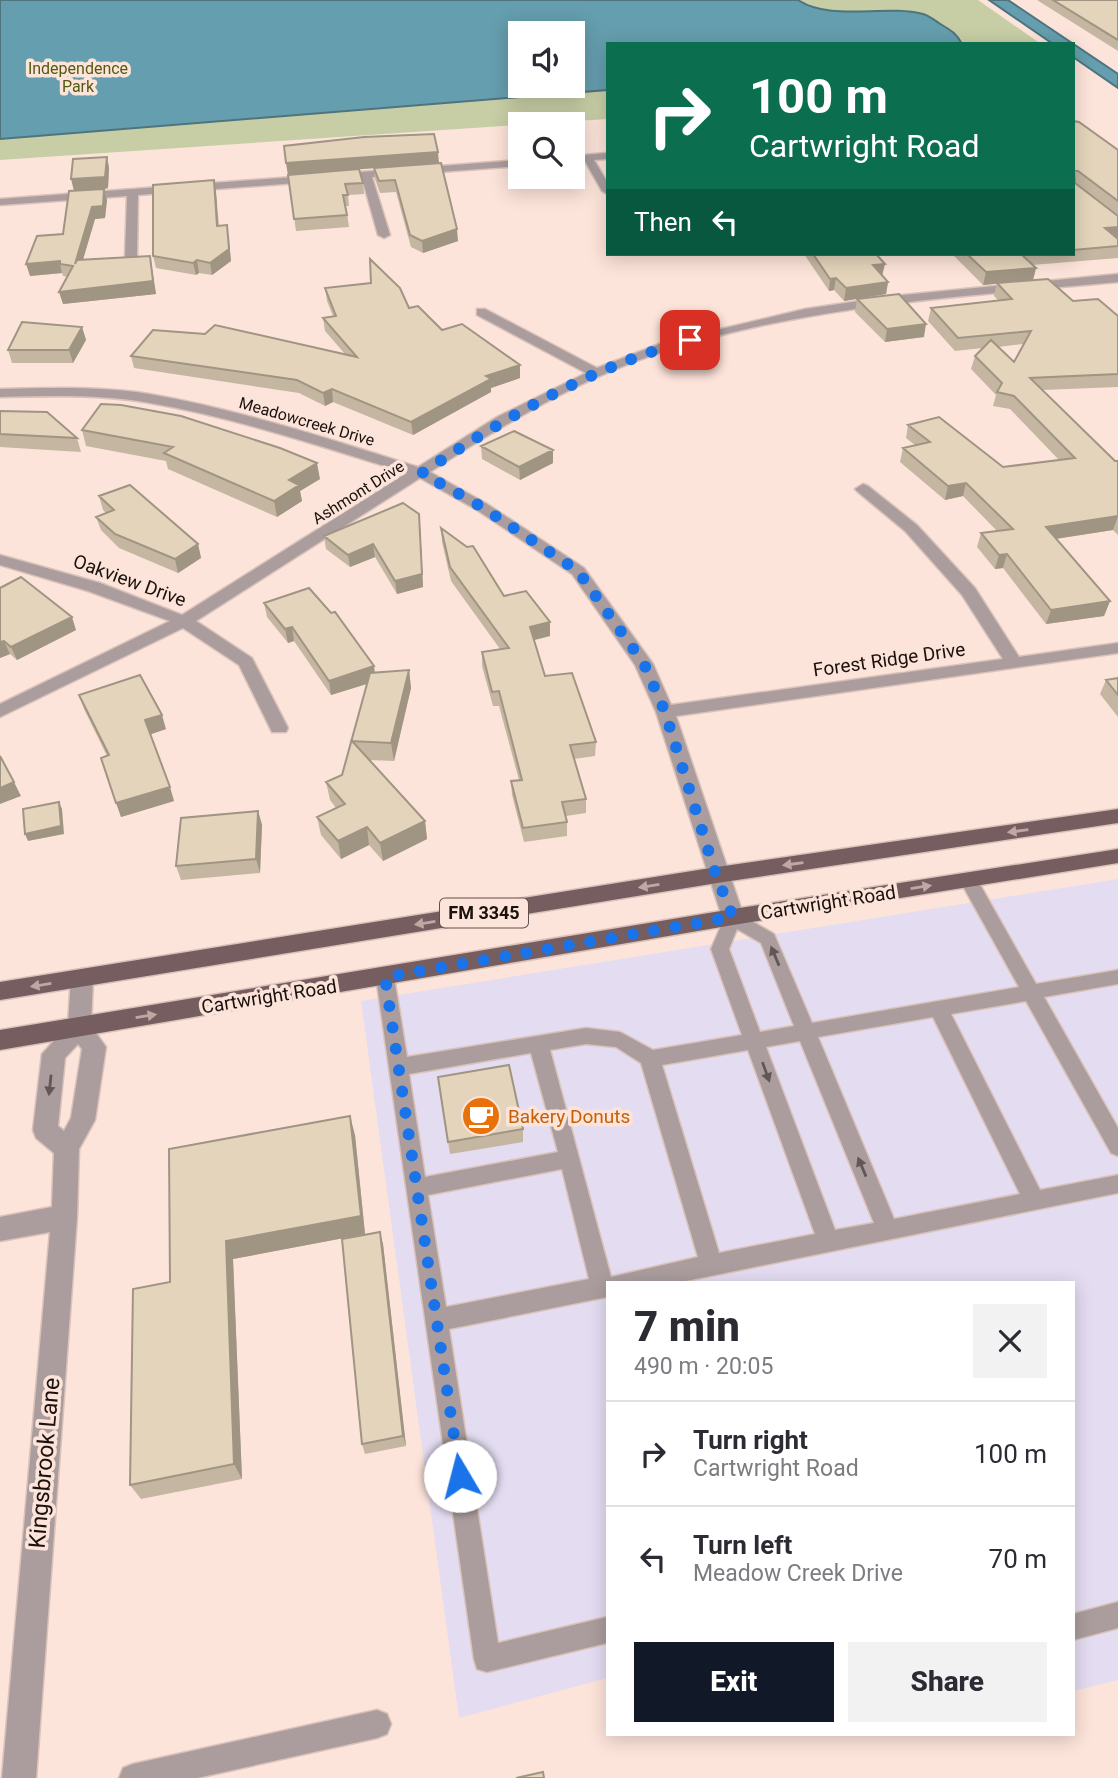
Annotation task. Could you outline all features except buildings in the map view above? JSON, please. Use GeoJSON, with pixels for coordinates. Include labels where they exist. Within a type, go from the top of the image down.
{"type":"FeatureCollection","features":[{"type":"Feature","properties":{"kind":"main road","name":"FM 3345"},"geometry":{"type":"LineString","coordinates":[[0,991],[716,875],[1118,816]]}},
{"type":"Feature","properties":{"kind":"main road","name":"Cartwright Road"},"geometry":{"type":"LineString","coordinates":[[0,1040],[733,917],[1118,856]]}},
{"type":"Feature","properties":{"kind":"street"},"geometry":{"type":"LineString","coordinates":[[606,156],[587,158],[606,189]]}},
{"type":"Feature","properties":{"kind":"street"},"geometry":{"type":"LineString","coordinates":[[0,202],[508,164]]}},
{"type":"Feature","properties":{"kind":"street"},"geometry":{"type":"LineString","coordinates":[[366,175],[383,235]]}},
{"type":"Feature","properties":{"kind":"street"},"geometry":{"type":"LineString","coordinates":[[131,257],[133,192]]}},
{"type":"Feature","properties":{"kind":"street","name":"Ashmont Drive"},"geometry":{"type":"LineString","coordinates":[[0,711],[184,621],[502,420],[596,373],[667,346],[805,313],[893,300],[1118,278]]}},
{"type":"Feature","properties":{"kind":"street"},"geometry":{"type":"LineString","coordinates":[[481,312],[596,373]]}},
{"type":"Feature","properties":{"kind":"street","name":"Meadowcreek Drive"},"geometry":{"type":"LineString","coordinates":[[0,393],[60,392],[148,398],[281,429],[422,473],[482,507],[578,571],[644,664],[665,712],[716,875],[733,917]]}},
{"type":"Feature","properties":{"kind":"street"},"geometry":{"type":"LineString","coordinates":[[863,489],[911,528],[970,592],[1014,663]]}},
{"type":"Feature","properties":{"kind":"street","name":"Oakview Drive"},"geometry":{"type":"LineString","coordinates":[[0,560],[94,587],[184,621],[246,662],[279,728]]}},
{"type":"Feature","properties":{"kind":"street","name":"Forest Ridge Drive"},"geometry":{"type":"LineString","coordinates":[[665,712],[1118,648]]}},
{"type":"Feature","properties":{"kind":"street","name":"Kingsbrook Lane"},"geometry":{"type":"LineString","coordinates":[[13,1767],[64,1217],[66,1148],[83,1120],[94,1047],[79,1028],[82,978]]}},
{"type":"Feature","properties":{"kind":"street"},"geometry":{"type":"LineString","coordinates":[[66,1148],[45,1130],[54,1054],[79,1028]]}},
{"type":"Feature","properties":{"kind":"street"},"geometry":{"type":"LineString","coordinates":[[0,1229],[64,1217]]}},
{"type":"Feature","properties":{"kind":"lane"},"geometry":{"type":"LineString","coordinates":[[968,879],[1118,1147]]}},
{"type":"Feature","properties":{"kind":"lane"},"geometry":{"type":"LineString","coordinates":[[829,1242],[720,949],[733,917],[768,939],[888,1230]]}},
{"type":"Feature","properties":{"kind":"lane"},"geometry":{"type":"LineString","coordinates":[[385,977],[487,1659],[606,1630]]}},
{"type":"Feature","properties":{"kind":"lane"},"geometry":{"type":"LineString","coordinates":[[650,1059],[1118,977]]}},
{"type":"Feature","properties":{"kind":"lane"},"geometry":{"type":"LineString","coordinates":[[938,1008],[1035,1201]]}},
{"type":"Feature","properties":{"kind":"lane"},"geometry":{"type":"LineString","coordinates":[[399,1067],[608,1035],[635,1045],[650,1059],[711,1265]]}},
{"type":"Feature","properties":{"kind":"lane"},"geometry":{"type":"LineString","coordinates":[[538,1044],[551,1084],[568,1159],[610,1281]]}},
{"type":"Feature","properties":{"kind":"lane"},"geometry":{"type":"LineString","coordinates":[[416,1188],[568,1159]]}},
{"type":"Feature","properties":{"kind":"lane"},"geometry":{"type":"LineString","coordinates":[[631,1281],[1118,1184]]}},
{"type":"Feature","properties":{"kind":"lane"},"geometry":{"type":"LineString","coordinates":[[436,1320],[606,1286]]}},
{"type":"Feature","properties":{"kind":"lane"},"geometry":{"type":"LineString","coordinates":[[1075,1626],[1118,1615]]}},
{"type":"Feature","properties":{"kind":"lane"},"geometry":{"type":"LineString","coordinates":[[133,1778],[377,1724]]}},
{"type":"Feature","properties":{"kind":"shaded area"},"geometry":{"type":"Polygon","coordinates":[[[1118,879],[1118,1680],[1075,1691],[1075,1281],[606,1281],[606,1678],[459,1718],[361,1001],[1118,879]]]}},
{"type":"Feature","properties":{"kind":"green space","name":"Independence Park"},"geometry":{"type":"Polygon","coordinates":[[[0,0],[978,0],[1038,42],[606,42],[606,119],[585,120],[585,112],[508,112],[508,126],[0,160],[0,0]]]}},
{"type":"Feature","properties":{"kind":"water","name":"Independence Park"},"geometry":{"type":"Polygon","coordinates":[[[0,0],[798,0],[811,7],[826,10],[908,11],[923,14],[951,31],[961,42],[606,42],[606,90],[585,92],[585,21],[508,21],[508,98],[0,139],[0,0]]]}},
{"type":"Feature","properties":{"kind":"water"},"geometry":{"type":"Polygon","coordinates":[[[989,0],[1008,0],[1070,42],[1050,42],[989,0]]]}},
{"type":"Feature","properties":{"kind":"water"},"geometry":{"type":"Polygon","coordinates":[[[1075,45],[1118,74],[1118,88],[1075,58],[1075,45]]]}},
{"type":"Feature","properties":{"kind":"place","name":"Bakery Donuts"},"geometry":{"type":"Point","coordinates":[481,1116]}},
{"type":"Feature","properties":{"kind":"route"},"geometry":{"type":"LineString","coordinates":[[460,1476],[385,977],[733,917],[716,875],[665,712],[644,664],[578,571],[482,507],[422,473],[502,420],[596,373],[690,340]]}}]}
